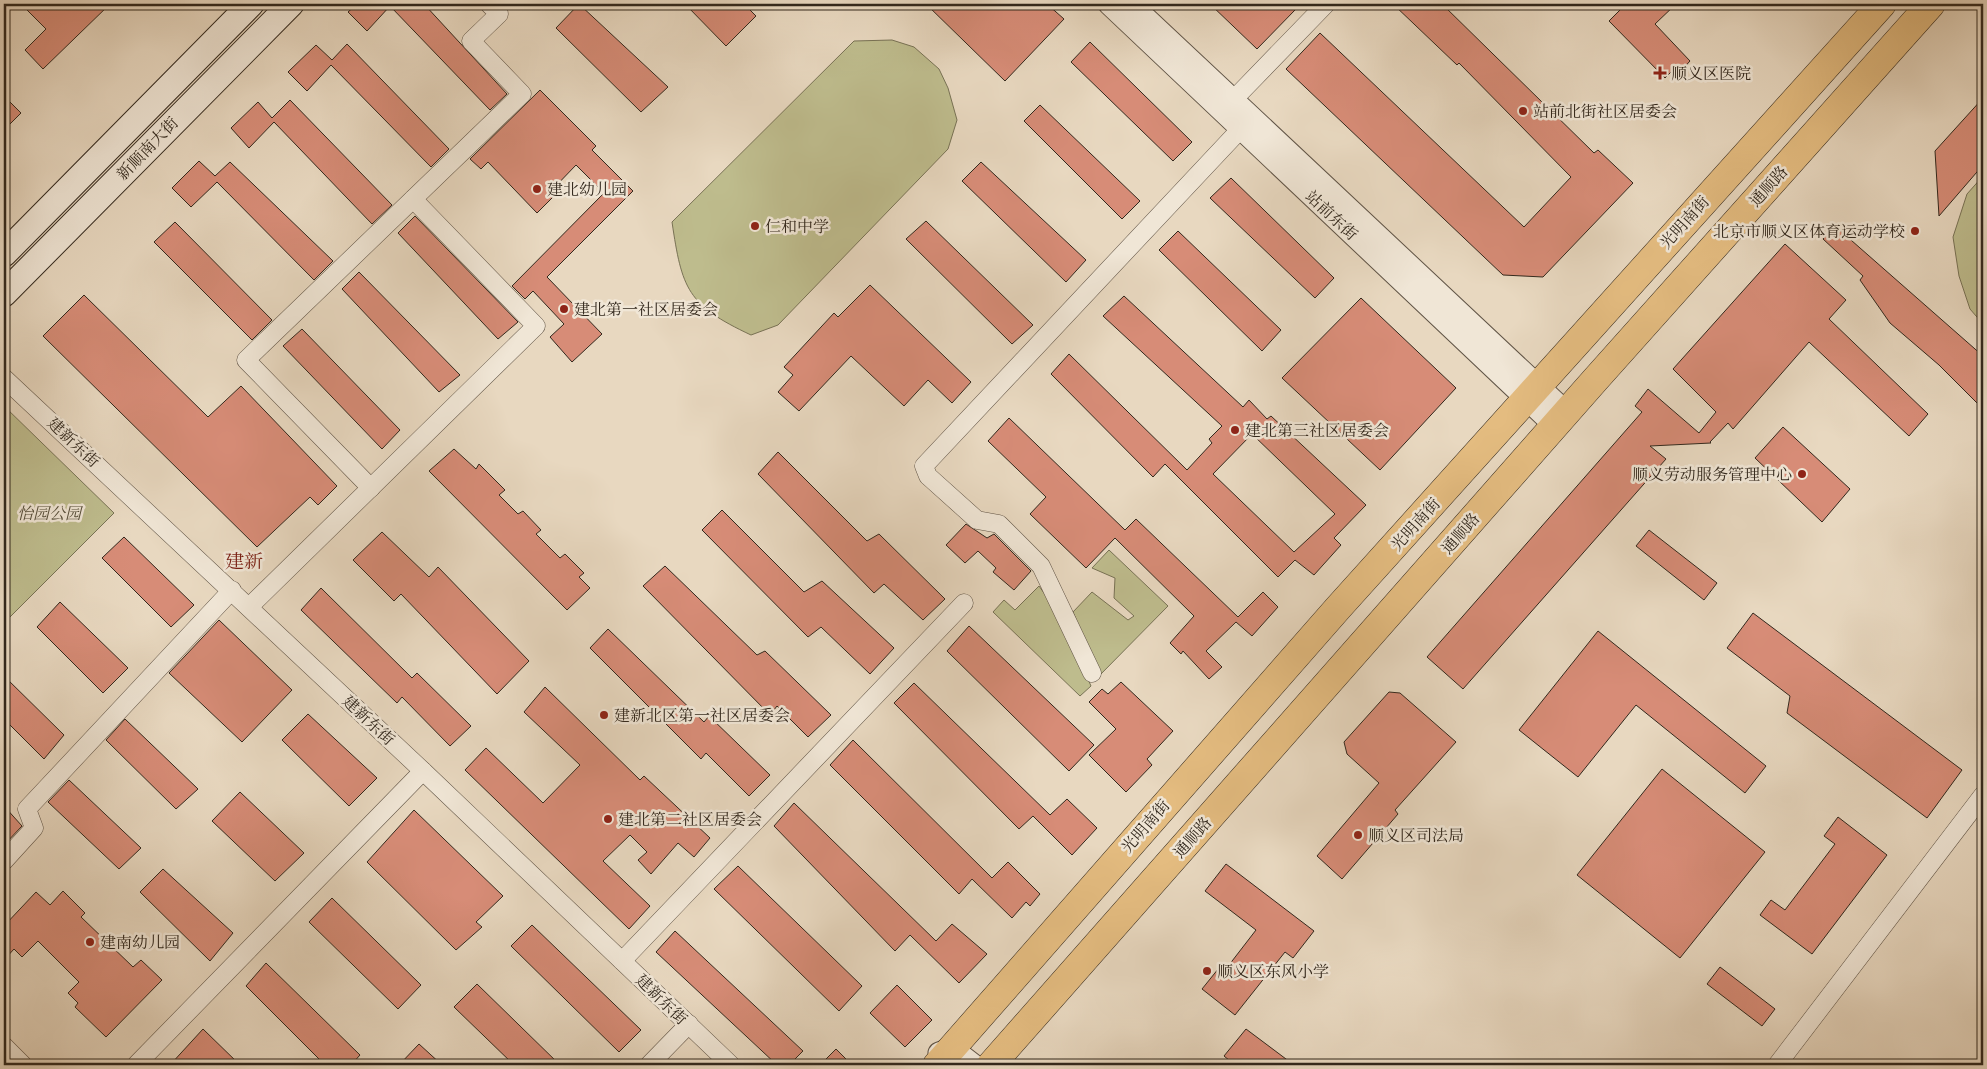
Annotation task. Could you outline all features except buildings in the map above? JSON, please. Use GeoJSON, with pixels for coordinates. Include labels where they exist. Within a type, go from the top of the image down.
{"type":"FeatureCollection","features":[{"type":"Feature","properties":{"kind":"main road","name":"新顺南大街"},"geometry":{"type":"LineString","coordinates":[[4,254],[251,4]]}},
{"type":"Feature","properties":{"kind":"main road","name":"新顺南大街"},"geometry":{"type":"LineString","coordinates":[[4,294],[291,4]]}},
{"type":"Feature","properties":{"kind":"main road","name":"光明南街"},"geometry":{"type":"LineString","coordinates":[[941,1059],[1252,705],[1882,4]]}},
{"type":"Feature","properties":{"kind":"main road","name":"通顺路"},"geometry":{"type":"LineString","coordinates":[[991,1065],[1561,419],[1931,4]]}},
{"type":"Feature","properties":{"kind":"street"},"geometry":{"type":"LineString","coordinates":[[371,488],[246,360],[522,94],[471,41],[499,14],[489,4]]}},
{"type":"Feature","properties":{"kind":"street","name":"站前东街"},"geometry":{"type":"LineString","coordinates":[[1109,4],[1246,123],[1561,419]]}},
{"type":"Feature","properties":{"kind":"street","name":"站前东街"},"geometry":{"type":"LineString","coordinates":[[1130,4],[1234,100],[1246,123]]}},
{"type":"Feature","properties":{"kind":"street"},"geometry":{"type":"LineString","coordinates":[[1234,100],[1326,4]]}},
{"type":"Feature","properties":{"kind":"street"},"geometry":{"type":"LineString","coordinates":[[1092,674],[1041,566],[999,524],[977,520],[928,476],[924,466],[1246,123]]}},
{"type":"Feature","properties":{"kind":"street"},"geometry":{"type":"LineString","coordinates":[[250,607],[536,326],[414,199]]}},
{"type":"Feature","properties":{"kind":"street","name":"建新东街"},"geometry":{"type":"LineString","coordinates":[[4,378],[250,607],[731,1065]]}},
{"type":"Feature","properties":{"kind":"street"},"geometry":{"type":"LineString","coordinates":[[4,861],[34,828],[27,809],[232,590]]}},
{"type":"Feature","properties":{"kind":"street"},"geometry":{"type":"LineString","coordinates":[[622,961],[964,603]]}},
{"type":"Feature","properties":{"kind":"street"},"geometry":{"type":"LineString","coordinates":[[136,1065],[423,771]]}},
{"type":"Feature","properties":{"kind":"street"},"geometry":{"type":"LineString","coordinates":[[1777,1065],[1983,795]]}},
{"type":"Feature","properties":{"kind":"street"},"geometry":{"type":"LineString","coordinates":[[649,1065],[689,1024]]}},
{"type":"Feature","properties":{"kind":"street"},"geometry":{"type":"LineString","coordinates":[[4,1046],[23,1065]]}},
{"type":"Feature","properties":{"kind":"street"},"geometry":{"type":"LineString","coordinates":[[941,1059],[974,1065]]}},
{"type":"Feature","properties":{"kind":"green space"},"geometry":{"type":"Polygon","coordinates":[[[892,40],[914,47],[939,69],[948,88],[957,120],[948,149],[778,325],[751,335],[713,314],[691,292],[685,279],[680,264],[672,222],[854,41],[892,40]]]}},
{"type":"Feature","properties":{"kind":"green space"},"geometry":{"type":"Polygon","coordinates":[[[1983,176],[1983,324],[1970,309],[1959,276],[1953,237],[1967,194],[1983,176]]]}},
{"type":"Feature","properties":{"kind":"green space","name":"怡园公园"},"geometry":{"type":"Polygon","coordinates":[[[4,406],[114,513],[4,623],[4,406]]]}},
{"type":"Feature","properties":{"kind":"green space"},"geometry":{"type":"Polygon","coordinates":[[[1109,550],[1168,606],[1099,676],[1073,612],[1092,592],[1128,620],[1134,616],[1114,598],[1115,578],[1092,568],[1109,550]]]}},
{"type":"Feature","properties":{"kind":"green space"},"geometry":{"type":"Polygon","coordinates":[[[1039,586],[1059,614],[1091,686],[1080,696],[993,612],[1004,600],[1015,610],[1039,586]]]}},
{"type":"Feature","properties":{"kind":"place","name":"顺义区医院"},"geometry":{"type":"Point","coordinates":[1660,73]}},
{"type":"Feature","properties":{"kind":"place","name":"站前北街社区居委会"},"geometry":{"type":"Point","coordinates":[1523,111]}},
{"type":"Feature","properties":{"kind":"place","name":"建北幼儿园"},"geometry":{"type":"Point","coordinates":[537,189]}},
{"type":"Feature","properties":{"kind":"place","name":"仁和中学"},"geometry":{"type":"Point","coordinates":[755,226]}},
{"type":"Feature","properties":{"kind":"place","name":"北京市顺义区体育运动学校"},"geometry":{"type":"Point","coordinates":[1915,231]}},
{"type":"Feature","properties":{"kind":"place","name":"建北第一社区居委会"},"geometry":{"type":"Point","coordinates":[564,309]}},
{"type":"Feature","properties":{"kind":"place","name":"建北第三社区居委会"},"geometry":{"type":"Point","coordinates":[1235,430]}},
{"type":"Feature","properties":{"kind":"place","name":"顺义劳动服务管理中心"},"geometry":{"type":"Point","coordinates":[1802,474]}},
{"type":"Feature","properties":{"kind":"place","name":"建新北区第一社区居委会"},"geometry":{"type":"Point","coordinates":[604,715]}},
{"type":"Feature","properties":{"kind":"place","name":"建北第二社区居委会"},"geometry":{"type":"Point","coordinates":[608,819]}},
{"type":"Feature","properties":{"kind":"place","name":"顺义区司法局"},"geometry":{"type":"Point","coordinates":[1358,835]}},
{"type":"Feature","properties":{"kind":"place","name":"建南幼儿园"},"geometry":{"type":"Point","coordinates":[90,942]}},
{"type":"Feature","properties":{"kind":"place","name":"顺义区东风小学"},"geometry":{"type":"Point","coordinates":[1207,971]}},
{"type":"Feature","properties":{"kind":"district","name":"建新"},"geometry":{"type":"Point","coordinates":[244,561]}}]}
